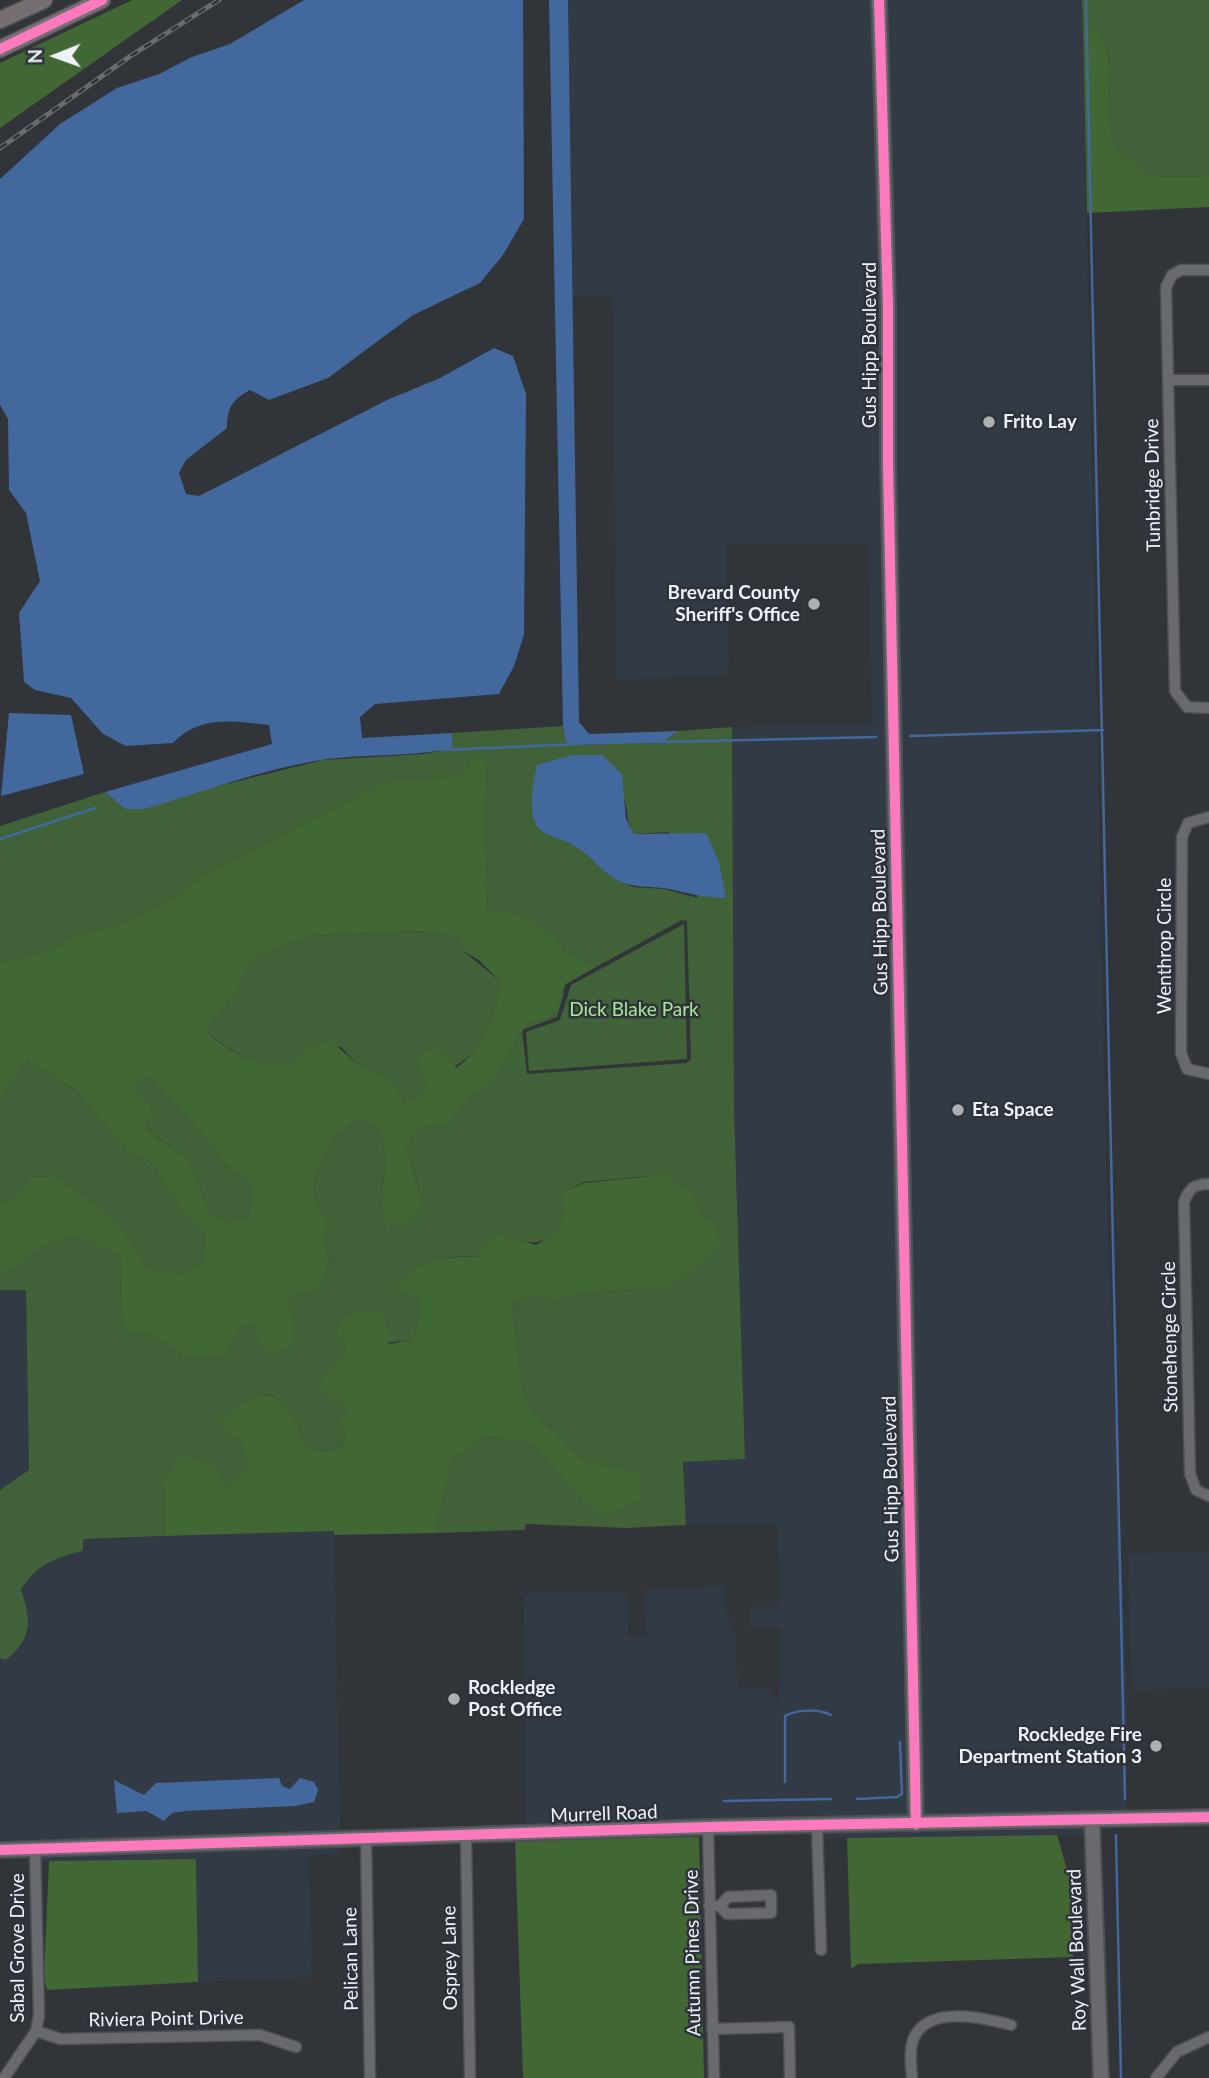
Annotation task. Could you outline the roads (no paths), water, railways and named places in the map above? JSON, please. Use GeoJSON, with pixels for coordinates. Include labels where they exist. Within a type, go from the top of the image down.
{"type":"FeatureCollection","features":[{"type":"Feature","properties":{"kind":"main road"},"geometry":{"type":"LineString","coordinates":[[0,20],[44,0]]}},
{"type":"Feature","properties":{"kind":"main road"},"geometry":{"type":"LineString","coordinates":[[0,49],[102,0]]}},
{"type":"Feature","properties":{"kind":"street","name":"Gus Hipp Boulevard"},"geometry":{"type":"LineString","coordinates":[[879,0],[888,294],[888,476],[916,1824]]}},
{"type":"Feature","properties":{"kind":"street","name":"Tunbridge Drive"},"geometry":{"type":"LineString","coordinates":[[1209,270],[1181,270],[1168,280],[1175,691],[1187,708],[1209,708]]}},
{"type":"Feature","properties":{"kind":"street"},"geometry":{"type":"LineString","coordinates":[[1168,380],[1209,380]]}},
{"type":"Feature","properties":{"kind":"street","name":"Wenthrop Circle"},"geometry":{"type":"LineString","coordinates":[[1209,817],[1188,823],[1182,837],[1181,1053],[1187,1069],[1209,1074]]}},
{"type":"Feature","properties":{"kind":"street","name":"Stonehenge Circle"},"geometry":{"type":"LineString","coordinates":[[1209,1184],[1197,1184],[1188,1191],[1184,1202],[1190,1475],[1196,1490],[1209,1496]]}},
{"type":"Feature","properties":{"kind":"street","name":"Murrell Road"},"geometry":{"type":"LineString","coordinates":[[0,1850],[466,1837],[708,1827],[1209,1817]]}},
{"type":"Feature","properties":{"kind":"street","name":"Roy Wall Boulevard"},"geometry":{"type":"LineString","coordinates":[[1092,1820],[1101,2078]]}},
{"type":"Feature","properties":{"kind":"street"},"geometry":{"type":"LineString","coordinates":[[817,1825],[821,1950]]}},
{"type":"Feature","properties":{"kind":"street","name":"Autumn Pines Drive"},"geometry":{"type":"LineString","coordinates":[[708,1827],[715,1906],[713,2078]]}},
{"type":"Feature","properties":{"kind":"street","name":"Osprey Lane"},"geometry":{"type":"LineString","coordinates":[[466,1837],[470,2078]]}},
{"type":"Feature","properties":{"kind":"street","name":"Pelican Lane"},"geometry":{"type":"LineString","coordinates":[[366,1839],[370,2078]]}},
{"type":"Feature","properties":{"kind":"street","name":"Sabal Grove Drive"},"geometry":{"type":"LineString","coordinates":[[4,2078],[36,2031],[35,1849]]}},
{"type":"Feature","properties":{"kind":"street"},"geometry":{"type":"LineString","coordinates":[[771,1895],[771,1913],[727,1914],[715,1906],[728,1897],[771,1895]]}},
{"type":"Feature","properties":{"kind":"street"},"geometry":{"type":"LineString","coordinates":[[912,2078],[911,2050],[917,2031],[936,2018],[981,2017],[1012,2025]]}},
{"type":"Feature","properties":{"kind":"street"},"geometry":{"type":"LineString","coordinates":[[712,2029],[789,2027],[790,2078]]}},
{"type":"Feature","properties":{"kind":"street","name":"Riviera Point Drive"},"geometry":{"type":"LineString","coordinates":[[36,2031],[60,2039],[260,2035],[296,2047]]}},
{"type":"Feature","properties":{"kind":"street"},"geometry":{"type":"LineString","coordinates":[[1157,2078],[1177,2052],[1209,2037]]}},
{"type":"Feature","properties":{"kind":"water"},"geometry":{"type":"Polygon","coordinates":[[[304,0],[523,0],[524,219],[503,255],[480,283],[413,315],[328,378],[269,400],[250,390],[239,397],[228,415],[227,428],[186,460],[179,473],[186,494],[199,496],[387,400],[440,378],[494,348],[513,356],[526,394],[524,635],[514,666],[499,694],[375,704],[360,717],[362,738],[452,733],[452,748],[300,764],[144,809],[125,809],[105,792],[272,744],[269,725],[218,722],[194,728],[173,743],[126,746],[103,734],[71,698],[35,690],[24,682],[19,613],[40,581],[26,513],[9,490],[8,419],[0,405],[0,179],[60,124],[117,88],[159,74],[192,57],[230,44],[304,0]]]}},
{"type":"Feature","properties":{"kind":"water"},"geometry":{"type":"Polygon","coordinates":[[[549,0],[568,0],[579,722],[589,734],[678,731],[662,743],[578,745],[566,742],[563,726],[549,0]]]}},
{"type":"Feature","properties":{"kind":"water"},"geometry":{"type":"Polygon","coordinates":[[[9,713],[71,715],[84,774],[1,796],[9,713]]]}},
{"type":"Feature","properties":{"kind":"water"},"geometry":{"type":"Polygon","coordinates":[[[572,755],[602,755],[622,774],[626,819],[634,834],[706,833],[719,862],[726,898],[621,882],[579,849],[539,829],[532,807],[537,765],[572,755]]]}},
{"type":"Feature","properties":{"kind":"water"},"geometry":{"type":"Polygon","coordinates":[[[279,1778],[282,1786],[290,1789],[300,1778],[314,1782],[318,1790],[314,1802],[295,1806],[185,1811],[172,1813],[164,1821],[146,1811],[117,1813],[114,1780],[144,1795],[156,1783],[279,1778]]]}},
{"type":"Feature","properties":{"kind":"waterway"},"geometry":{"type":"LineString","coordinates":[[1086,0],[1125,1799]]}},
{"type":"Feature","properties":{"kind":"waterway"},"geometry":{"type":"LineString","coordinates":[[910,736],[1103,730]]}},
{"type":"Feature","properties":{"kind":"waterway"},"geometry":{"type":"LineString","coordinates":[[663,742],[876,737]]}},
{"type":"Feature","properties":{"kind":"waterway"},"geometry":{"type":"LineString","coordinates":[[442,750],[579,744]]}},
{"type":"Feature","properties":{"kind":"waterway"},"geometry":{"type":"LineString","coordinates":[[0,839],[95,808]]}},
{"type":"Feature","properties":{"kind":"waterway"},"geometry":{"type":"LineString","coordinates":[[785,1782],[785,1716],[808,1711],[831,1715]]}},
{"type":"Feature","properties":{"kind":"waterway"},"geometry":{"type":"LineString","coordinates":[[857,1799],[897,1797],[902,1794],[900,1742]]}},
{"type":"Feature","properties":{"kind":"waterway"},"geometry":{"type":"LineString","coordinates":[[724,1801],[831,1799]]}},
{"type":"Feature","properties":{"kind":"waterway"},"geometry":{"type":"LineString","coordinates":[[1116,1835],[1121,2078]]}},
{"type":"Feature","properties":{"kind":"railway"},"geometry":{"type":"LineString","coordinates":[[0,148],[132,55],[219,0]]}},
{"type":"Feature","properties":{"kind":"place","name":"Frito Lay"},"geometry":{"type":"Point","coordinates":[989,422]}},
{"type":"Feature","properties":{"kind":"place","name":"Brevard County Sheriff's Office"},"geometry":{"type":"Point","coordinates":[814,604]}},
{"type":"Feature","properties":{"kind":"place","name":"Eta Space"},"geometry":{"type":"Point","coordinates":[958,1110]}},
{"type":"Feature","properties":{"kind":"place","name":"Rockledge Post Office"},"geometry":{"type":"Point","coordinates":[454,1699]}},
{"type":"Feature","properties":{"kind":"place","name":"Rockledge Fire Department Station 3"},"geometry":{"type":"Point","coordinates":[1156,1746]}},
{"type":"Feature","properties":{"kind":"park label","name":"Dick Blake Park"},"geometry":{"type":"Point","coordinates":[634,1010]}}]}
